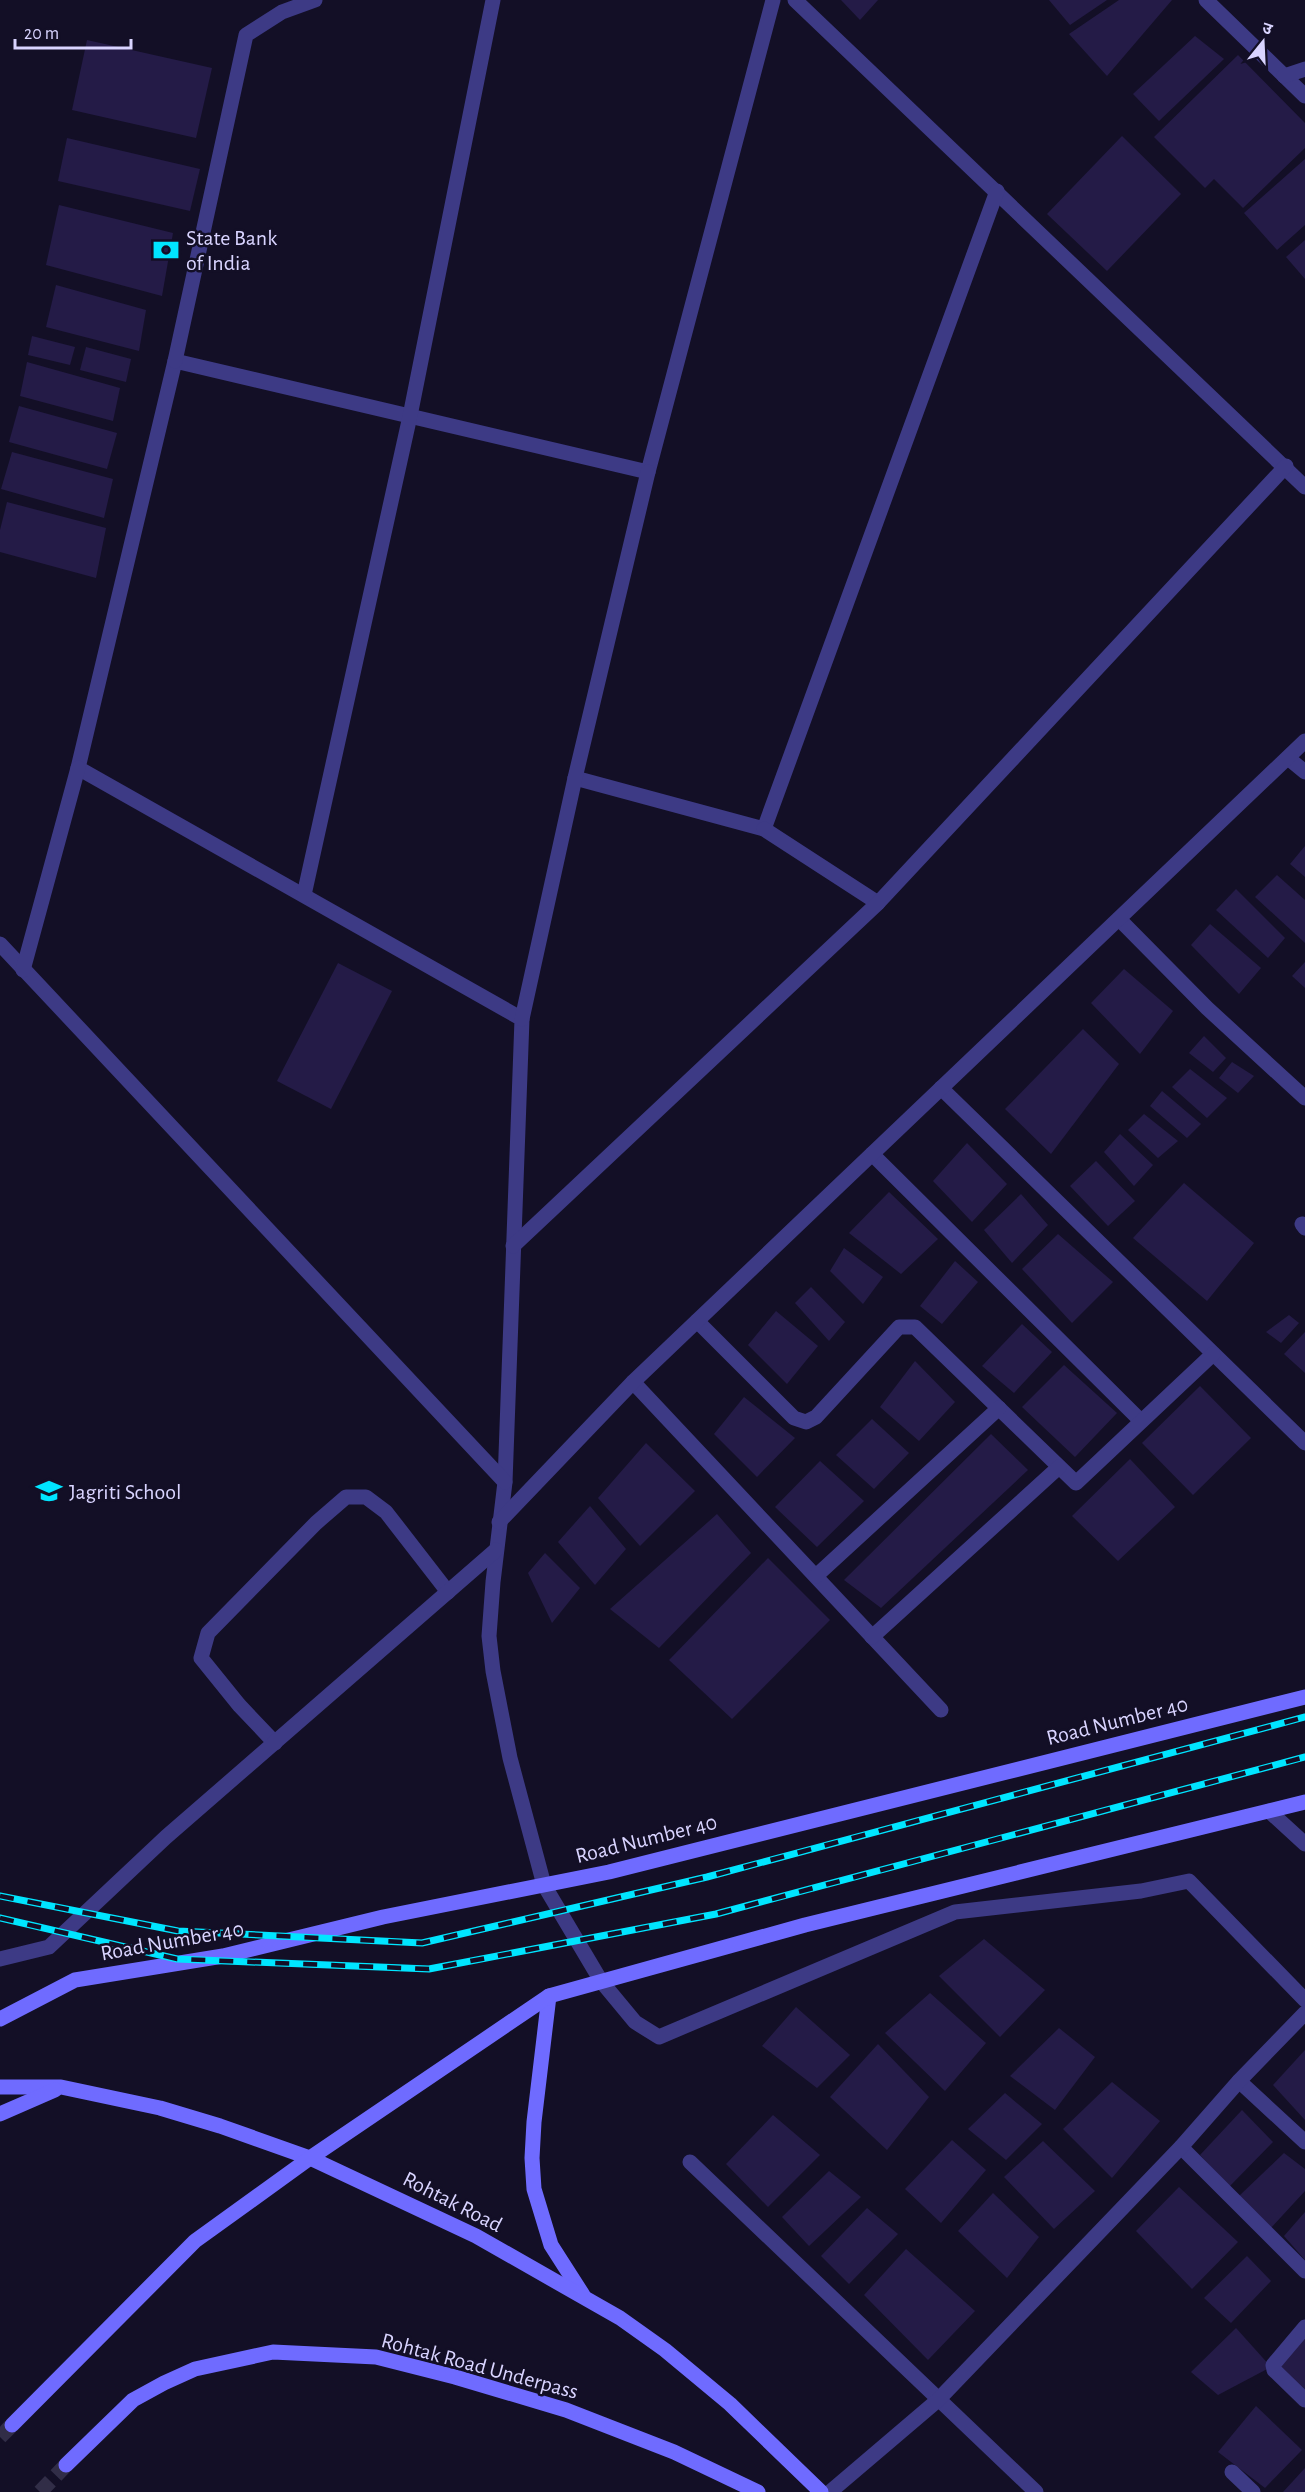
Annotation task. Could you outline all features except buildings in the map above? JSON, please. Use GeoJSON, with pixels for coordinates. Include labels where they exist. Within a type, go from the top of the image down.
{"type":"FeatureCollection","features":[{"type":"Feature","properties":{"kind":"main road","name":"Road Number 40"},"geometry":{"type":"LineString","coordinates":[[0,2019],[75,1980],[224,1956],[384,1917],[609,1872],[1305,1697]]}},
{"type":"Feature","properties":{"kind":"main road"},"geometry":{"type":"LineString","coordinates":[[12,2425],[195,2241],[309,2158],[549,1996],[805,1925],[1305,1802]]}},
{"type":"Feature","properties":{"kind":"main road"},"geometry":{"type":"LineString","coordinates":[[549,1996],[534,2122],[532,2158],[534,2189],[551,2245],[585,2297]]}},
{"type":"Feature","properties":{"kind":"main road","name":"Rohtak Road"},"geometry":{"type":"LineString","coordinates":[[0,2087],[61,2087],[170,2111],[220,2126],[309,2158],[476,2236],[620,2318],[665,2350],[730,2404],[821,2492]]}},
{"type":"Feature","properties":{"kind":"main road"},"geometry":{"type":"LineString","coordinates":[[0,2114],[61,2087]]}},
{"type":"Feature","properties":{"kind":"main road","name":"Rohtak Road Underpass"},"geometry":{"type":"LineString","coordinates":[[66,2465],[133,2400],[164,2383],[195,2369],[273,2352],[376,2357],[455,2377],[566,2410],[674,2452],[758,2492]]}},
{"type":"Feature","properties":{"kind":"street"},"geometry":{"type":"LineString","coordinates":[[23,970],[78,768],[174,361],[246,35],[282,12],[315,0]]}},
{"type":"Feature","properties":{"kind":"street"},"geometry":{"type":"LineString","coordinates":[[304,896],[410,416],[493,0]]}},
{"type":"Feature","properties":{"kind":"street"},"geometry":{"type":"LineString","coordinates":[[773,0],[648,472],[575,778],[522,1019],[505,1482],[496,1550],[489,1636],[493,1671],[510,1758],[544,1885],[601,1981],[635,2022],[659,2037],[955,1912],[1141,1891],[1189,1881],[1305,2000]]}},
{"type":"Feature","properties":{"kind":"street"},"geometry":{"type":"LineString","coordinates":[[795,0],[1286,466],[1305,487]]}},
{"type":"Feature","properties":{"kind":"street"},"geometry":{"type":"LineString","coordinates":[[1206,0],[1305,96]]}},
{"type":"Feature","properties":{"kind":"street"},"geometry":{"type":"LineString","coordinates":[[1284,76],[1305,69]]}},
{"type":"Feature","properties":{"kind":"street"},"geometry":{"type":"LineString","coordinates":[[764,829],[997,191]]}},
{"type":"Feature","properties":{"kind":"street"},"geometry":{"type":"LineString","coordinates":[[174,361],[648,472]]}},
{"type":"Feature","properties":{"kind":"street"},"geometry":{"type":"LineString","coordinates":[[513,1246],[879,903],[1286,466]]}},
{"type":"Feature","properties":{"kind":"street"},"geometry":{"type":"LineString","coordinates":[[499,1522],[633,1382],[1305,741]]}},
{"type":"Feature","properties":{"kind":"street"},"geometry":{"type":"LineString","coordinates":[[1288,758],[1305,772]]}},
{"type":"Feature","properties":{"kind":"street"},"geometry":{"type":"LineString","coordinates":[[78,768],[522,1019]]}},
{"type":"Feature","properties":{"kind":"street"},"geometry":{"type":"LineString","coordinates":[[575,778],[764,829],[879,903]]}},
{"type":"Feature","properties":{"kind":"street"},"geometry":{"type":"LineString","coordinates":[[1119,920],[1207,1008],[1305,1098]]}},
{"type":"Feature","properties":{"kind":"street"},"geometry":{"type":"LineString","coordinates":[[0,944],[505,1482]]}},
{"type":"Feature","properties":{"kind":"street"},"geometry":{"type":"LineString","coordinates":[[941,1088],[1305,1443]]}},
{"type":"Feature","properties":{"kind":"street"},"geometry":{"type":"LineString","coordinates":[[872,1154],[1141,1421]]}},
{"type":"Feature","properties":{"kind":"street"},"geometry":{"type":"LineString","coordinates":[[697,1321],[794,1418],[806,1422],[816,1417],[899,1327],[915,1327],[1076,1483],[1213,1354]]}},
{"type":"Feature","properties":{"kind":"street"},"geometry":{"type":"LineString","coordinates":[[633,1382],[941,1710]]}},
{"type":"Feature","properties":{"kind":"street"},"geometry":{"type":"LineString","coordinates":[[816,1576],[999,1408]]}},
{"type":"Feature","properties":{"kind":"street"},"geometry":{"type":"LineString","coordinates":[[872,1637],[1059,1467]]}},
{"type":"Feature","properties":{"kind":"street"},"geometry":{"type":"LineString","coordinates":[[275,1743],[239,1705],[201,1658],[208,1633],[316,1523],[346,1497],[366,1497],[386,1512],[448,1592]]}},
{"type":"Feature","properties":{"kind":"street"},"geometry":{"type":"LineString","coordinates":[[0,1959],[49,1947],[166,1837],[496,1550]]}},
{"type":"Feature","properties":{"kind":"street"},"geometry":{"type":"LineString","coordinates":[[1269,1811],[1305,1844]]}},
{"type":"Feature","properties":{"kind":"street"},"geometry":{"type":"LineString","coordinates":[[830,2492],[938,2400],[1181,2147],[1239,2081],[1305,2013]]}},
{"type":"Feature","properties":{"kind":"street"},"geometry":{"type":"LineString","coordinates":[[1239,2081],[1305,2142]]}},
{"type":"Feature","properties":{"kind":"street"},"geometry":{"type":"LineString","coordinates":[[1181,2147],[1305,2271]]}},
{"type":"Feature","properties":{"kind":"street"},"geometry":{"type":"LineString","coordinates":[[690,2162],[1036,2492]]}},
{"type":"Feature","properties":{"kind":"street"},"geometry":{"type":"LineString","coordinates":[[1305,2327],[1273,2365],[1274,2370],[1305,2400]]}},
{"type":"Feature","properties":{"kind":"street"},"geometry":{"type":"LineString","coordinates":[[1232,2472],[1253,2492]]}},
{"type":"Feature","properties":{"kind":"tunnel"},"geometry":{"type":"LineString","coordinates":[[0,2437],[12,2425]]}},
{"type":"Feature","properties":{"kind":"tunnel"},"geometry":{"type":"LineString","coordinates":[[40,2492],[66,2465]]}},
{"type":"Feature","properties":{"kind":"railway"},"geometry":{"type":"LineString","coordinates":[[0,1896],[178,1931],[422,1943],[707,1877],[1305,1717]]}},
{"type":"Feature","properties":{"kind":"railway"},"geometry":{"type":"LineString","coordinates":[[0,1918],[177,1959],[429,1969],[716,1914],[1305,1757]]}},
{"type":"Feature","properties":{"kind":"place","name":"State Bank of India"},"geometry":{"type":"Point","coordinates":[166,250]}},
{"type":"Feature","properties":{"kind":"place","name":"Jagriti School"},"geometry":{"type":"Point","coordinates":[49,1491]}}]}
